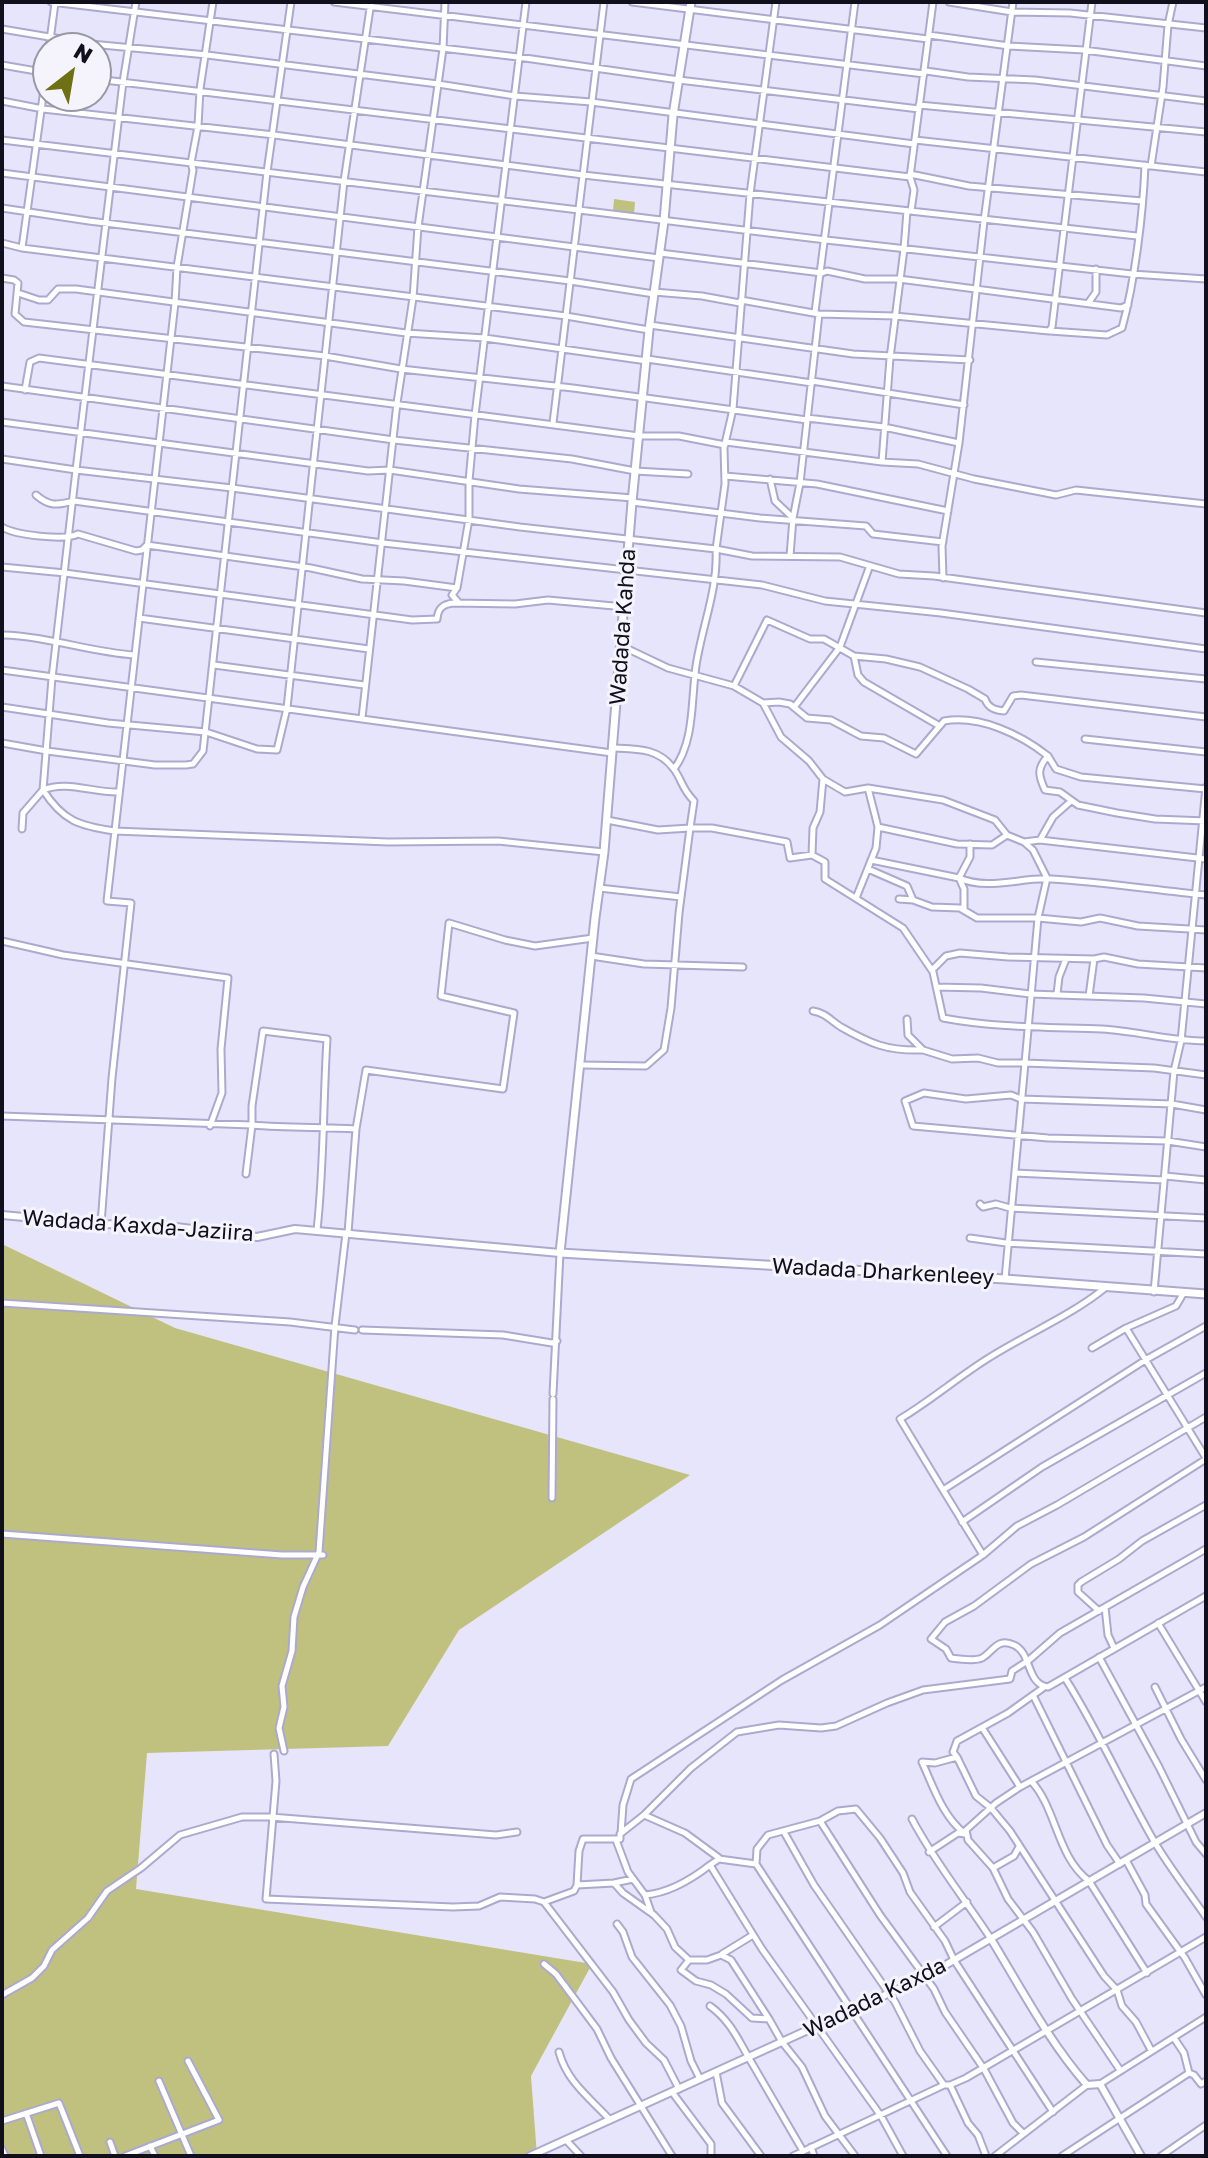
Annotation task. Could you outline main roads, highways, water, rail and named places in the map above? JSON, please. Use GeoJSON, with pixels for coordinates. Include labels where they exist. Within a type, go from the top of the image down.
{"type":"FeatureCollection","features":[{"type":"Feature","properties":{"kind":"main road","name":"Wadada Kahda"},"geometry":{"type":"LineString","coordinates":[[560,1253],[604,852],[626,572],[650,327],[664,221],[673,115],[690,5]]}},
{"type":"Feature","properties":{"kind":"main road","name":"Wadada Dharkenleey"},"geometry":{"type":"LineString","coordinates":[[560,1253],[1206,1294]]}}]}
